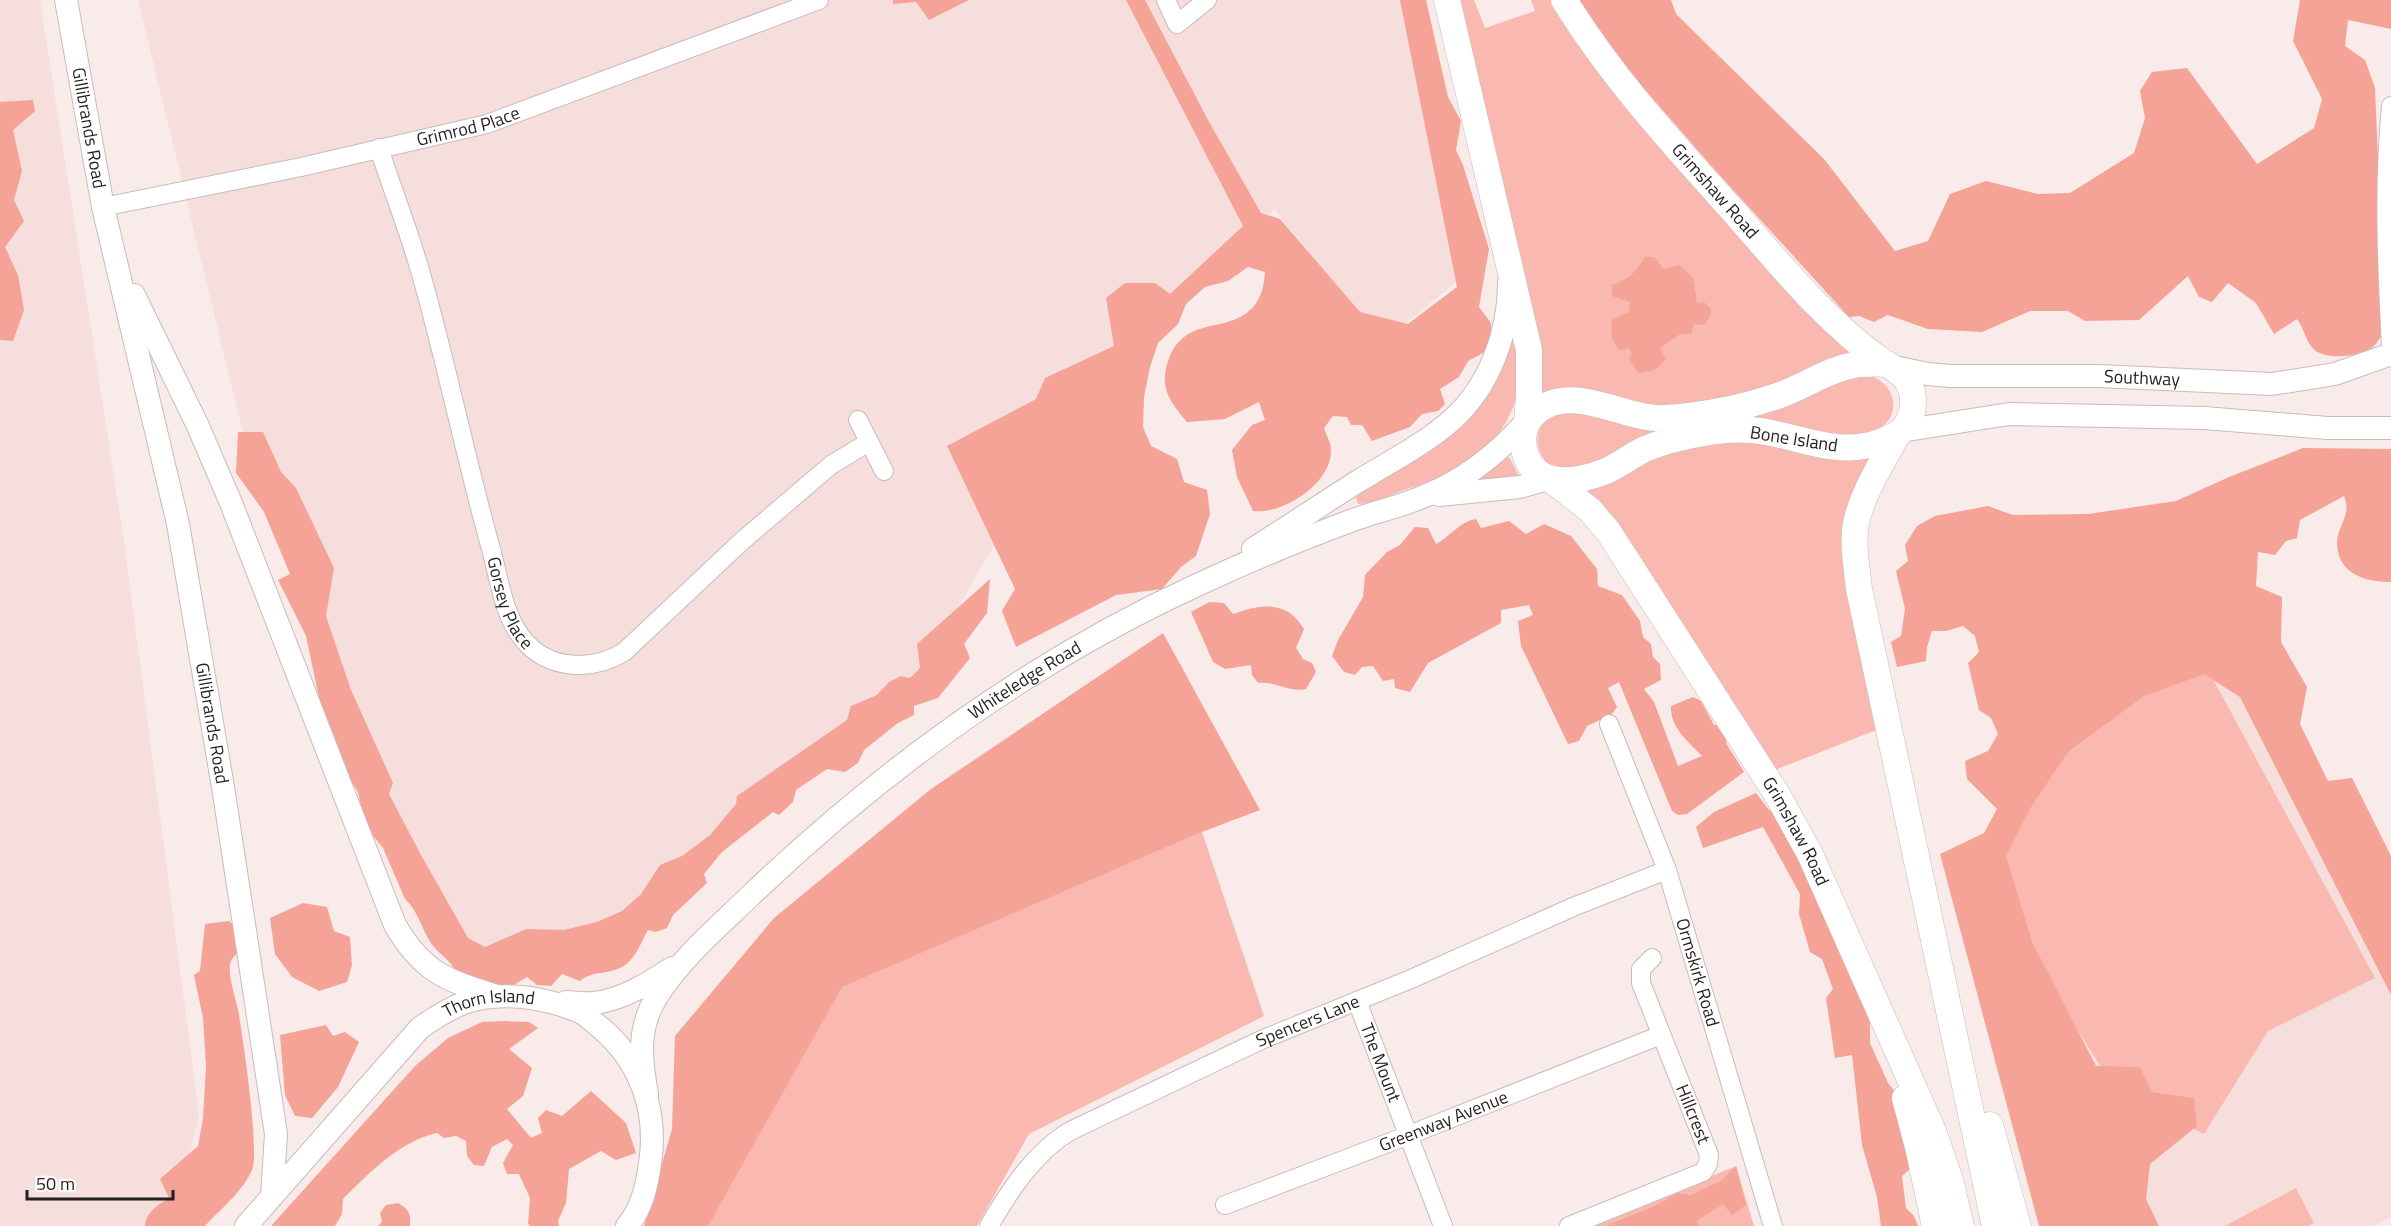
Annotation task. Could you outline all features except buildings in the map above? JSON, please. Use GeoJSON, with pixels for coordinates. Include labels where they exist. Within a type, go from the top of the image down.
{"type":"FeatureCollection","features":[{"type":"Feature","properties":{"kind":"main road"},"geometry":{"type":"LineString","coordinates":[[1447,0],[1529,350],[1530,398],[1523,439],[1525,454],[1538,473],[1551,480]]}},
{"type":"Feature","properties":{"kind":"main road","name":"Grimshaw Road"},"geometry":{"type":"LineString","coordinates":[[1564,0],[1605,63],[1806,294],[1854,342],[1888,365]]}},
{"type":"Feature","properties":{"kind":"main road","name":"Bone Island"},"geometry":{"type":"LineString","coordinates":[[1526,422],[1538,410],[1552,403],[1567,400],[1646,417],[1666,418],[1720,411],[1777,396],[1838,368],[1858,364],[1888,365]]}},
{"type":"Feature","properties":{"kind":"main road"},"geometry":{"type":"LineString","coordinates":[[1888,365],[1906,378],[1911,391],[1913,407],[1910,420],[1900,432],[1863,498],[1856,525],[1854,550],[1859,589],[1995,1226]]}},
{"type":"Feature","properties":{"kind":"main road","name":"Bone Island"},"geometry":{"type":"LineString","coordinates":[[1551,480],[1571,481],[1590,477],[1662,442],[1721,432],[1750,430],[1775,433],[1829,447],[1854,448],[1877,443],[1900,432]]}},
{"type":"Feature","properties":{"kind":"main road","name":"Grimshaw Road"},"geometry":{"type":"LineString","coordinates":[[1551,480],[1590,510],[1608,531],[1778,796],[1810,854],[1933,1131],[1950,1180],[1961,1226]]}},
{"type":"Feature","properties":{"kind":"main road"},"geometry":{"type":"LineString","coordinates":[[1920,876],[2018,1226]]}},
{"type":"Feature","properties":{"kind":"main road"},"geometry":{"type":"LineString","coordinates":[[1881,1010],[1919,1151],[1935,1226]]}},
{"type":"Feature","properties":{"kind":"street","name":"Gillibrands Road"},"geometry":{"type":"LineString","coordinates":[[66,0],[103,207],[178,524],[223,787],[276,1134],[272,1196]]}},
{"type":"Feature","properties":{"kind":"street","name":"Grimrod Place"},"geometry":{"type":"LineString","coordinates":[[103,207],[487,124],[819,0]]}},
{"type":"Feature","properties":{"kind":"street"},"geometry":{"type":"LineString","coordinates":[[1166,0],[1178,24],[1207,0]]}},
{"type":"Feature","properties":{"kind":"street"},"geometry":{"type":"LineString","coordinates":[[2391,106],[2388,139],[2391,349]]}},
{"type":"Feature","properties":{"kind":"street","name":"Gorsey Place"},"geometry":{"type":"LineString","coordinates":[[379,148],[423,279],[478,504],[508,614],[523,639],[545,658],[570,666],[585,666],[600,663],[624,652],[742,541],[831,465],[868,442]]}},
{"type":"Feature","properties":{"kind":"street","name":"Gillibrands Road"},"geometry":{"type":"LineString","coordinates":[[116,257],[197,424],[231,503],[395,926],[421,962],[436,973],[456,983],[497,996]]}},
{"type":"Feature","properties":{"kind":"street"},"geometry":{"type":"LineString","coordinates":[[1196,585],[1437,432],[1465,407],[1484,378],[1502,337],[1509,298],[1509,264]]}},
{"type":"Feature","properties":{"kind":"street","name":"Southway"},"geometry":{"type":"LineString","coordinates":[[1888,365],[1951,376],[2098,376],[2272,384],[2335,374],[2391,354]]}},
{"type":"Feature","properties":{"kind":"street","name":"Southway"},"geometry":{"type":"LineString","coordinates":[[1900,432],[2009,414],[2192,417],[2328,428],[2391,428]]}},
{"type":"Feature","properties":{"kind":"street"},"geometry":{"type":"LineString","coordinates":[[858,420],[884,471]]}},
{"type":"Feature","properties":{"kind":"street","name":"Whiteledge Road"},"geometry":{"type":"LineString","coordinates":[[646,1094],[640,1056],[644,1027],[654,1000],[683,961],[832,821],[896,769],[968,716],[1040,669],[1140,613],[1196,585],[1308,537],[1370,513],[1425,496],[1463,478],[1499,452],[1526,422]]}},
{"type":"Feature","properties":{"kind":"street","name":"Whiteledge Road"},"geometry":{"type":"LineString","coordinates":[[1425,496],[1520,487],[1551,480]]}},
{"type":"Feature","properties":{"kind":"street","name":"Ormskirk Road"},"geometry":{"type":"LineString","coordinates":[[1609,724],[1667,870],[1773,1226]]}},
{"type":"Feature","properties":{"kind":"street","name":"Spencers Lane"},"geometry":{"type":"LineString","coordinates":[[993,1224],[1021,1178],[1046,1149],[1070,1131],[1261,1040],[1667,870]]}},
{"type":"Feature","properties":{"kind":"street","name":"Hillcrest"},"geometry":{"type":"LineString","coordinates":[[1569,1226],[1703,1172],[1708,1164],[1709,1155],[1640,976],[1641,969],[1652,958]]}},
{"type":"Feature","properties":{"kind":"street","name":"Whiteledge Road"},"geometry":{"type":"LineString","coordinates":[[552,1002],[594,1003],[623,995],[652,981],[683,961]]}},
{"type":"Feature","properties":{"kind":"street","name":"Thorn Island"},"geometry":{"type":"LineString","coordinates":[[246,1226],[420,1028],[465,1002],[497,996],[552,1002],[582,1012],[608,1035],[630,1060],[646,1094],[654,1138],[648,1178],[636,1216],[627,1226]]}},
{"type":"Feature","properties":{"kind":"street","name":"The Mount"},"geometry":{"type":"LineString","coordinates":[[1357,1001],[1443,1226]]}},
{"type":"Feature","properties":{"kind":"street","name":"Greenway Avenue"},"geometry":{"type":"LineString","coordinates":[[1225,1205],[1661,1035]]}},
{"type":"Feature","properties":{"kind":"shaded area"},"geometry":{"type":"Polygon","coordinates":[[[0,0],[40,0],[124,541],[199,1115],[173,1226],[0,1226],[0,0]]]}},
{"type":"Feature","properties":{"kind":"shaded area"},"geometry":{"type":"Polygon","coordinates":[[[138,0],[1421,0],[1478,264],[1381,343],[1274,209],[1084,392],[906,696],[593,953],[454,949],[250,462],[138,0]]]}},
{"type":"Feature","properties":{"kind":"shaded area"},"geometry":{"type":"Polygon","coordinates":[[[893,0],[969,0],[929,20],[916,2],[893,4],[893,0]]]}},
{"type":"Feature","properties":{"kind":"shaded area"},"geometry":{"type":"Polygon","coordinates":[[[1126,0],[1145,0],[1208,120],[1261,213],[1280,219],[1360,312],[1408,324],[1457,287],[1400,0],[1426,0],[1448,97],[1461,121],[1456,150],[1463,165],[1489,249],[1479,307],[1491,323],[1491,338],[1483,353],[1468,361],[1459,377],[1440,389],[1445,404],[1438,411],[1422,414],[1410,427],[1372,441],[1362,425],[1351,425],[1347,417],[1333,416],[1324,428],[1331,447],[1329,462],[1315,485],[1304,494],[1278,508],[1253,511],[1237,477],[1232,450],[1252,425],[1265,420],[1259,402],[1225,419],[1187,422],[1171,401],[1165,379],[1168,361],[1176,346],[1185,336],[1196,330],[1244,315],[1254,306],[1262,290],[1265,272],[1248,267],[1228,281],[1205,287],[1186,304],[1178,324],[1158,343],[1144,397],[1143,427],[1151,446],[1177,459],[1184,482],[1207,490],[1210,514],[1196,556],[1181,567],[1162,589],[1116,595],[1016,647],[1002,611],[1015,589],[947,446],[1036,399],[1045,378],[1114,346],[1106,298],[1125,283],[1155,283],[1170,294],[1243,226],[1126,0]]]}},
{"type":"Feature","properties":{"kind":"shaded area"},"geometry":{"type":"Polygon","coordinates":[[[1457,0],[1474,0],[1485,28],[1535,11],[1531,0],[1553,0],[1848,351],[1848,354],[1762,391],[1683,404],[1654,407],[1542,392],[1457,0]]]}},
{"type":"Feature","properties":{"kind":"shaded area"},"geometry":{"type":"Polygon","coordinates":[[[1579,0],[1671,0],[1676,14],[1824,159],[1895,251],[1928,241],[1950,194],[1986,181],[2038,194],[2070,193],[2134,153],[2145,118],[2140,91],[2152,72],[2187,68],[2257,164],[2314,128],[2322,99],[2293,41],[2300,0],[2391,0],[2391,29],[2348,20],[2345,46],[2365,60],[2375,88],[2385,328],[2370,349],[2355,355],[2329,356],[2316,351],[2297,319],[2274,334],[2256,303],[2228,283],[2212,302],[2199,297],[2188,276],[2139,320],[2085,321],[2068,311],[2030,311],[1982,332],[1928,329],[1888,315],[1874,322],[1859,316],[1849,317],[1626,68],[1579,0]]]}},
{"type":"Feature","properties":{"kind":"shaded area"},"geometry":{"type":"Polygon","coordinates":[[[33,100],[35,111],[13,130],[22,171],[14,200],[24,221],[5,247],[18,275],[24,310],[13,341],[0,340],[0,102],[33,100]]]}},
{"type":"Feature","properties":{"kind":"shaded area"},"geometry":{"type":"Polygon","coordinates":[[[1645,257],[1654,257],[1664,269],[1679,265],[1693,278],[1697,303],[1704,302],[1711,309],[1710,317],[1704,325],[1694,324],[1691,334],[1680,334],[1660,348],[1666,359],[1655,370],[1638,373],[1629,358],[1632,353],[1628,347],[1619,350],[1612,336],[1612,320],[1629,312],[1630,302],[1612,296],[1612,285],[1632,274],[1645,257]]]}},
{"type":"Feature","properties":{"kind":"shaded area"},"geometry":{"type":"Polygon","coordinates":[[[1510,343],[1516,343],[1517,394],[1511,413],[1490,444],[1460,467],[1443,476],[1376,501],[1358,504],[1355,494],[1438,442],[1510,343]]]}},
{"type":"Feature","properties":{"kind":"shaded area"},"geometry":{"type":"Polygon","coordinates":[[[1871,376],[1885,385],[1893,398],[1892,413],[1888,421],[1874,431],[1843,436],[1749,419],[1748,416],[1847,377],[1871,376]]]}},
{"type":"Feature","properties":{"kind":"shaded area"},"geometry":{"type":"Polygon","coordinates":[[[1580,412],[1664,432],[1597,464],[1574,470],[1560,470],[1550,465],[1542,456],[1538,446],[1541,426],[1549,418],[1561,413],[1580,412]]]}},
{"type":"Feature","properties":{"kind":"shaded area"},"geometry":{"type":"Polygon","coordinates":[[[238,432],[263,432],[281,472],[296,488],[334,568],[326,616],[351,690],[393,783],[389,794],[468,938],[485,947],[526,929],[564,930],[597,922],[622,911],[641,894],[660,865],[682,856],[710,835],[736,804],[737,796],[847,720],[851,706],[877,695],[889,682],[901,676],[910,678],[920,668],[917,644],[990,579],[987,613],[964,644],[970,658],[938,698],[914,706],[914,715],[898,723],[864,750],[858,763],[845,772],[827,769],[796,790],[793,802],[779,815],[773,812],[722,852],[704,874],[707,883],[673,915],[667,928],[656,932],[648,930],[637,952],[625,965],[615,970],[590,975],[580,981],[562,974],[551,986],[537,985],[527,977],[507,989],[456,972],[451,963],[432,945],[416,913],[405,899],[383,848],[374,837],[363,815],[358,792],[346,773],[325,726],[306,636],[278,580],[290,574],[264,512],[236,473],[238,432]]]}},
{"type":"Feature","properties":{"kind":"shaded area"},"geometry":{"type":"Polygon","coordinates":[[[1744,439],[1873,454],[1858,487],[1879,729],[1775,770],[1613,517],[1587,490],[1663,453],[1744,439]]]}},
{"type":"Feature","properties":{"kind":"shaded area"},"geometry":{"type":"Polygon","coordinates":[[[2303,448],[2391,449],[2391,582],[2362,578],[2347,569],[2342,562],[2337,542],[2346,515],[2344,496],[2300,520],[2297,538],[2286,541],[2275,555],[2258,552],[2256,586],[2282,597],[2281,642],[2307,687],[2300,724],[2328,781],[2352,778],[2391,856],[2391,995],[2240,697],[2204,674],[2144,696],[2068,752],[2031,807],[2006,856],[2032,942],[2096,1066],[2140,1067],[2152,1092],[2194,1098],[2197,1126],[2150,1164],[2146,1199],[2159,1226],[2039,1226],[1940,854],[1984,833],[1997,809],[1967,779],[1965,761],[1988,751],[1998,734],[1991,718],[1979,710],[1968,663],[1979,652],[1975,636],[1963,626],[1946,631],[1932,631],[1926,661],[1897,667],[1891,642],[1901,636],[1905,609],[1896,571],[1908,561],[1905,545],[1917,526],[1935,516],[1988,506],[2013,515],[2088,514],[2176,501],[2303,448]]]}},
{"type":"Feature","properties":{"kind":"shaded area"},"geometry":{"type":"Polygon","coordinates":[[[1507,457],[1510,458],[1518,474],[1517,477],[1480,481],[1479,478],[1507,457]]]}},
{"type":"Feature","properties":{"kind":"shaded area"},"geometry":{"type":"Polygon","coordinates":[[[1476,519],[1481,528],[1509,521],[1526,534],[1544,524],[1571,536],[1597,569],[1598,586],[1622,595],[1640,621],[1643,637],[1651,644],[1653,657],[1660,664],[1661,680],[1644,689],[1654,702],[1678,766],[1702,756],[1681,734],[1671,714],[1671,706],[1693,697],[1701,701],[1714,725],[1722,725],[1728,736],[1726,743],[1744,772],[1687,814],[1678,815],[1672,811],[1619,682],[1608,688],[1617,707],[1611,715],[1587,726],[1579,741],[1568,744],[1521,646],[1518,621],[1533,615],[1529,605],[1501,610],[1501,623],[1428,663],[1410,692],[1395,688],[1394,679],[1383,681],[1373,666],[1362,667],[1355,675],[1344,672],[1332,656],[1338,640],[1363,597],[1365,575],[1387,552],[1400,545],[1415,527],[1428,528],[1436,544],[1460,526],[1476,519]]]}},
{"type":"Feature","properties":{"kind":"shaded area"},"geometry":{"type":"Polygon","coordinates":[[[1209,602],[1224,603],[1233,614],[1264,607],[1282,609],[1290,613],[1304,629],[1296,648],[1303,659],[1312,663],[1316,672],[1306,689],[1258,683],[1252,675],[1251,665],[1225,669],[1213,662],[1191,612],[1209,602]]]}},
{"type":"Feature","properties":{"kind":"shaded area"},"geometry":{"type":"Polygon","coordinates":[[[1163,633],[1260,810],[1202,832],[842,987],[708,1226],[644,1226],[672,1129],[675,1036],[774,918],[931,789],[1163,633]]]}},
{"type":"Feature","properties":{"kind":"shaded area"},"geometry":{"type":"Polygon","coordinates":[[[2216,646],[2391,970],[2391,1217],[2373,1226],[2125,1226],[2002,804],[2216,646]]]}},
{"type":"Feature","properties":{"kind":"shaded area"},"geometry":{"type":"Polygon","coordinates":[[[2207,668],[2375,978],[2268,1031],[2204,1134],[2118,1094],[2024,945],[2001,856],[2062,750],[2146,689],[2207,668]]]}},
{"type":"Feature","properties":{"kind":"shaded area"},"geometry":{"type":"Polygon","coordinates":[[[1756,793],[1770,811],[1784,813],[1875,1010],[1870,1022],[1870,1043],[1888,1083],[1904,1103],[1911,1168],[1902,1176],[1906,1208],[1914,1216],[1918,1226],[1881,1226],[1877,1197],[1862,1145],[1852,1055],[1835,1058],[1826,998],[1833,989],[1822,959],[1810,952],[1799,914],[1800,894],[1763,827],[1703,848],[1696,827],[1714,812],[1756,793]]]}},
{"type":"Feature","properties":{"kind":"shaded area"},"geometry":{"type":"Polygon","coordinates":[[[1202,832],[1264,1016],[1029,1134],[977,1226],[700,1226],[841,987],[1202,832]]]}},
{"type":"Feature","properties":{"kind":"shaded area"},"geometry":{"type":"Polygon","coordinates":[[[303,903],[327,907],[334,931],[350,937],[352,965],[347,982],[319,991],[292,977],[275,954],[270,918],[303,903]]]}},
{"type":"Feature","properties":{"kind":"shaded area"},"geometry":{"type":"Polygon","coordinates":[[[229,921],[240,931],[244,948],[232,959],[230,973],[239,1015],[250,1095],[254,1142],[252,1170],[237,1192],[205,1226],[145,1226],[150,1213],[169,1198],[160,1179],[198,1146],[203,1118],[206,1066],[203,1018],[194,975],[200,971],[205,924],[229,921]]]}},
{"type":"Feature","properties":{"kind":"shaded area"},"geometry":{"type":"Polygon","coordinates":[[[482,1022],[529,1022],[538,1028],[509,1049],[532,1068],[523,1096],[507,1109],[531,1138],[542,1133],[538,1118],[546,1110],[562,1116],[591,1091],[626,1123],[636,1153],[616,1160],[601,1151],[569,1169],[566,1203],[558,1221],[559,1226],[530,1226],[528,1223],[530,1198],[519,1174],[507,1174],[503,1163],[513,1145],[507,1139],[492,1147],[484,1166],[474,1165],[467,1156],[466,1141],[456,1136],[444,1138],[437,1133],[410,1143],[374,1169],[343,1199],[342,1214],[335,1226],[271,1226],[415,1066],[448,1038],[482,1022]]]}},
{"type":"Feature","properties":{"kind":"shaded area"},"geometry":{"type":"Polygon","coordinates":[[[326,1025],[333,1036],[345,1032],[359,1042],[338,1087],[312,1118],[295,1116],[285,1095],[280,1035],[326,1025]]]}},
{"type":"Feature","properties":{"kind":"shaded area"},"geometry":{"type":"Polygon","coordinates":[[[1736,1166],[1754,1226],[1591,1226],[1736,1166]]]}},
{"type":"Feature","properties":{"kind":"shaded area"},"geometry":{"type":"Polygon","coordinates":[[[1736,1166],[1746,1205],[1732,1215],[1723,1204],[1697,1221],[1699,1226],[1606,1226],[1659,1204],[1677,1193],[1691,1195],[1721,1181],[1736,1166]]]}},
{"type":"Feature","properties":{"kind":"shaded area"},"geometry":{"type":"Polygon","coordinates":[[[2296,1188],[2314,1223],[2307,1226],[2225,1226],[2296,1188]]]}},
{"type":"Feature","properties":{"kind":"shaded area"},"geometry":{"type":"Polygon","coordinates":[[[398,1203],[408,1212],[410,1226],[378,1226],[382,1222],[380,1213],[386,1205],[398,1203]]]}}]}
